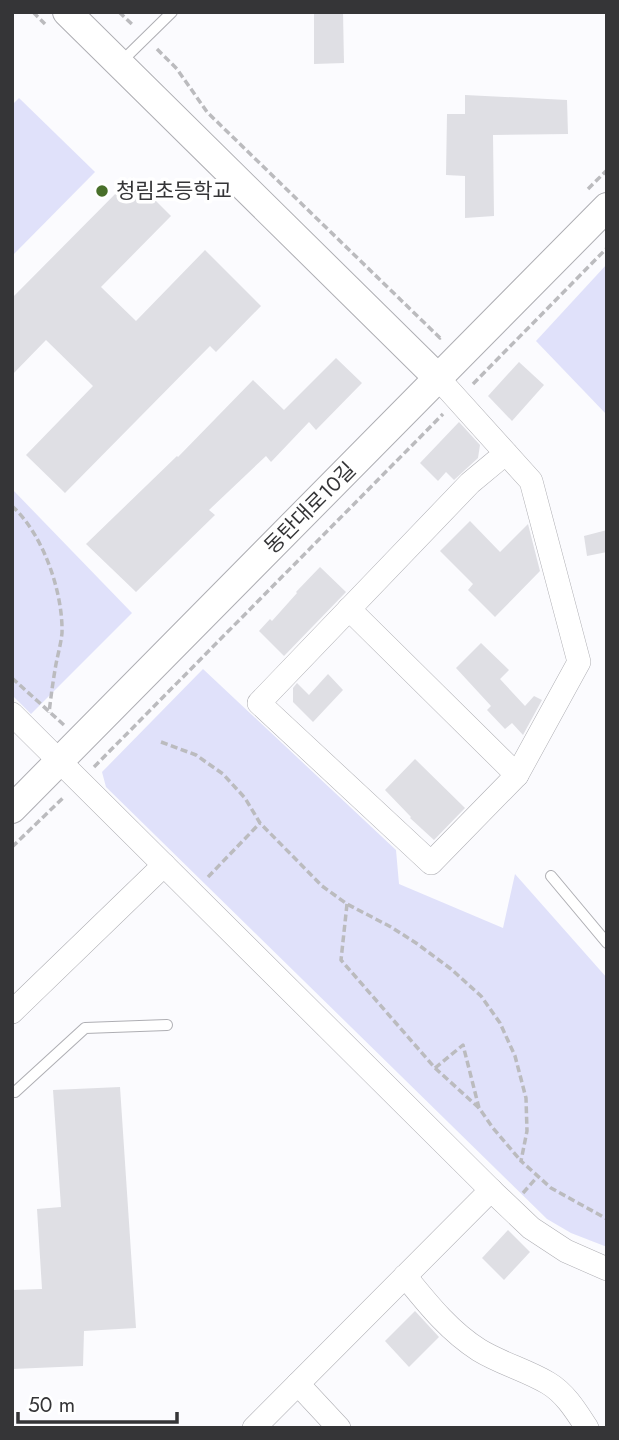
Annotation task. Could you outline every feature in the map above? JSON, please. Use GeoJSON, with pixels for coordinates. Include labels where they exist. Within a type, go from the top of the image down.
{"type":"FeatureCollection","features":[{"type":"Feature","properties":{"kind":"street"},"geometry":{"type":"LineString","coordinates":[[67,12],[438,378],[506,453],[531,481],[579,662],[517,775],[431,863],[258,703],[470,483],[506,453]]}},
{"type":"Feature","properties":{"kind":"street","name":"동탄대로10길"},"geometry":{"type":"LineString","coordinates":[[12,808],[51,752],[438,378],[596,199]]}},
{"type":"Feature","properties":{"kind":"street"},"geometry":{"type":"LineString","coordinates":[[349,609],[517,775]]}},
{"type":"Feature","properties":{"kind":"street"},"geometry":{"type":"LineString","coordinates":[[12,714],[491,1191],[531,1228],[566,1251],[607,1269]]}},
{"type":"Feature","properties":{"kind":"street"},"geometry":{"type":"LineString","coordinates":[[12,1012],[164,865]]}},
{"type":"Feature","properties":{"kind":"street"},"geometry":{"type":"LineString","coordinates":[[254,1428],[491,1191]]}},
{"type":"Feature","properties":{"kind":"street"},"geometry":{"type":"LineString","coordinates":[[405,1276],[450,1328],[478,1349],[549,1383],[571,1403],[587,1428]]}},
{"type":"Feature","properties":{"kind":"street"},"geometry":{"type":"LineString","coordinates":[[298,1384],[339,1428]]}},
{"type":"Feature","properties":{"kind":"lane"},"geometry":{"type":"LineString","coordinates":[[119,64],[172,12]]}},
{"type":"Feature","properties":{"kind":"lane"},"geometry":{"type":"LineString","coordinates":[[551,876],[607,943]]}},
{"type":"Feature","properties":{"kind":"lane"},"geometry":{"type":"LineString","coordinates":[[15,1092],[85,1028],[167,1025]]}},
{"type":"Feature","properties":{"kind":"path"},"geometry":{"type":"LineString","coordinates":[[119,12],[177,69],[207,111],[440,338],[450,328]]}},
{"type":"Feature","properties":{"kind":"path"},"geometry":{"type":"LineString","coordinates":[[596,199],[607,170]]}},
{"type":"Feature","properties":{"kind":"path"},"geometry":{"type":"LineString","coordinates":[[99,762],[607,248]]}},
{"type":"Feature","properties":{"kind":"path"},"geometry":{"type":"LineString","coordinates":[[12,506],[20,512],[33,531],[53,570],[61,610],[62,635],[51,688],[50,713]]}},
{"type":"Feature","properties":{"kind":"path"},"geometry":{"type":"LineString","coordinates":[[12,678],[61,723]]}},
{"type":"Feature","properties":{"kind":"path"},"geometry":{"type":"LineString","coordinates":[[161,742],[196,755],[223,774],[245,799],[260,824],[322,886],[347,904],[391,927],[452,969],[481,996],[500,1023],[514,1056],[526,1098],[527,1131],[521,1161]]}},
{"type":"Feature","properties":{"kind":"path"},"geometry":{"type":"LineString","coordinates":[[12,848],[62,799]]}},
{"type":"Feature","properties":{"kind":"path"},"geometry":{"type":"LineString","coordinates":[[208,877],[260,824]]}},
{"type":"Feature","properties":{"kind":"path"},"geometry":{"type":"LineString","coordinates":[[347,904],[341,960],[435,1068],[479,1108],[521,1161],[551,1188],[607,1219]]}},
{"type":"Feature","properties":{"kind":"path"},"geometry":{"type":"LineString","coordinates":[[435,1068],[463,1045],[479,1108]]}},
{"type":"Feature","properties":{"kind":"path"},"geometry":{"type":"LineString","coordinates":[[522,1194],[538,1176]]}},
{"type":"Feature","properties":{"kind":"shaded area"},"geometry":{"type":"Polygon","coordinates":[[[19,98],[95,172],[12,256],[12,105],[19,98]]]}},
{"type":"Feature","properties":{"kind":"shaded area"},"geometry":{"type":"Polygon","coordinates":[[[607,264],[607,415],[536,341],[607,264]]]}},
{"type":"Feature","properties":{"kind":"shaded area"},"geometry":{"type":"Polygon","coordinates":[[[12,489],[132,613],[31,714],[12,695],[12,489]]]}},
{"type":"Feature","properties":{"kind":"shaded area"},"geometry":{"type":"Polygon","coordinates":[[[203,669],[396,850],[399,884],[503,928],[515,874],[607,978],[607,1247],[571,1233],[547,1219],[106,787],[102,772],[203,669]]]}},
{"type":"Feature","properties":{"kind":"building"},"geometry":{"type":"Polygon","coordinates":[[[314,12],[343,12],[344,63],[314,64],[314,12]]]}},
{"type":"Feature","properties":{"kind":"building"},"geometry":{"type":"Polygon","coordinates":[[[465,95],[567,100],[568,134],[493,135],[494,216],[465,218],[465,176],[446,175],[447,114],[465,114],[465,95]]]}},
{"type":"Feature","properties":{"kind":"building"},"geometry":{"type":"Polygon","coordinates":[[[132,177],[171,216],[101,287],[136,321],[205,250],[261,306],[216,352],[210,346],[65,493],[26,455],[93,386],[46,340],[12,375],[12,298],[132,177]]]}},
{"type":"Feature","properties":{"kind":"building"},"geometry":{"type":"Polygon","coordinates":[[[336,358],[362,383],[316,430],[309,422],[271,462],[266,456],[209,510],[215,515],[136,592],[86,544],[178,457],[253,380],[284,410],[336,358]]]}},
{"type":"Feature","properties":{"kind":"building"},"geometry":{"type":"Polygon","coordinates":[[[519,362],[544,385],[512,421],[488,396],[519,362]]]}},
{"type":"Feature","properties":{"kind":"building"},"geometry":{"type":"Polygon","coordinates":[[[459,422],[480,445],[478,458],[454,480],[446,472],[438,481],[420,463],[459,422]]]}},
{"type":"Feature","properties":{"kind":"building"},"geometry":{"type":"Polygon","coordinates":[[[470,521],[500,552],[528,524],[540,571],[495,617],[468,590],[473,584],[440,551],[470,521]]]}},
{"type":"Feature","properties":{"kind":"building"},"geometry":{"type":"Polygon","coordinates":[[[607,530],[607,552],[587,556],[584,536],[607,530]]]}},
{"type":"Feature","properties":{"kind":"building"},"geometry":{"type":"Polygon","coordinates":[[[320,567],[346,592],[284,656],[259,631],[270,619],[272,621],[320,567]]]}},
{"type":"Feature","properties":{"kind":"building"},"geometry":{"type":"Polygon","coordinates":[[[481,643],[509,670],[500,679],[525,706],[534,696],[542,700],[523,735],[512,723],[505,729],[487,710],[491,706],[456,668],[481,643]]]}},
{"type":"Feature","properties":{"kind":"building"},"geometry":{"type":"Polygon","coordinates":[[[328,674],[343,690],[313,722],[293,702],[293,688],[297,683],[309,695],[328,674]]]}},
{"type":"Feature","properties":{"kind":"building"},"geometry":{"type":"Polygon","coordinates":[[[415,759],[465,808],[434,840],[385,790],[415,759]]]}},
{"type":"Feature","properties":{"kind":"building"},"geometry":{"type":"Polygon","coordinates":[[[120,1087],[136,1328],[84,1331],[83,1366],[12,1369],[12,1290],[42,1289],[37,1209],[61,1207],[53,1090],[120,1087]]]}},
{"type":"Feature","properties":{"kind":"building"},"geometry":{"type":"Polygon","coordinates":[[[508,1230],[530,1252],[504,1280],[482,1258],[508,1230]]]}},
{"type":"Feature","properties":{"kind":"building"},"geometry":{"type":"Polygon","coordinates":[[[415,1311],[439,1337],[409,1367],[385,1341],[415,1311]]]}},
{"type":"Feature","properties":{"kind":"place","name":"청림초등학교"},"geometry":{"type":"Point","coordinates":[102,191]}}]}
